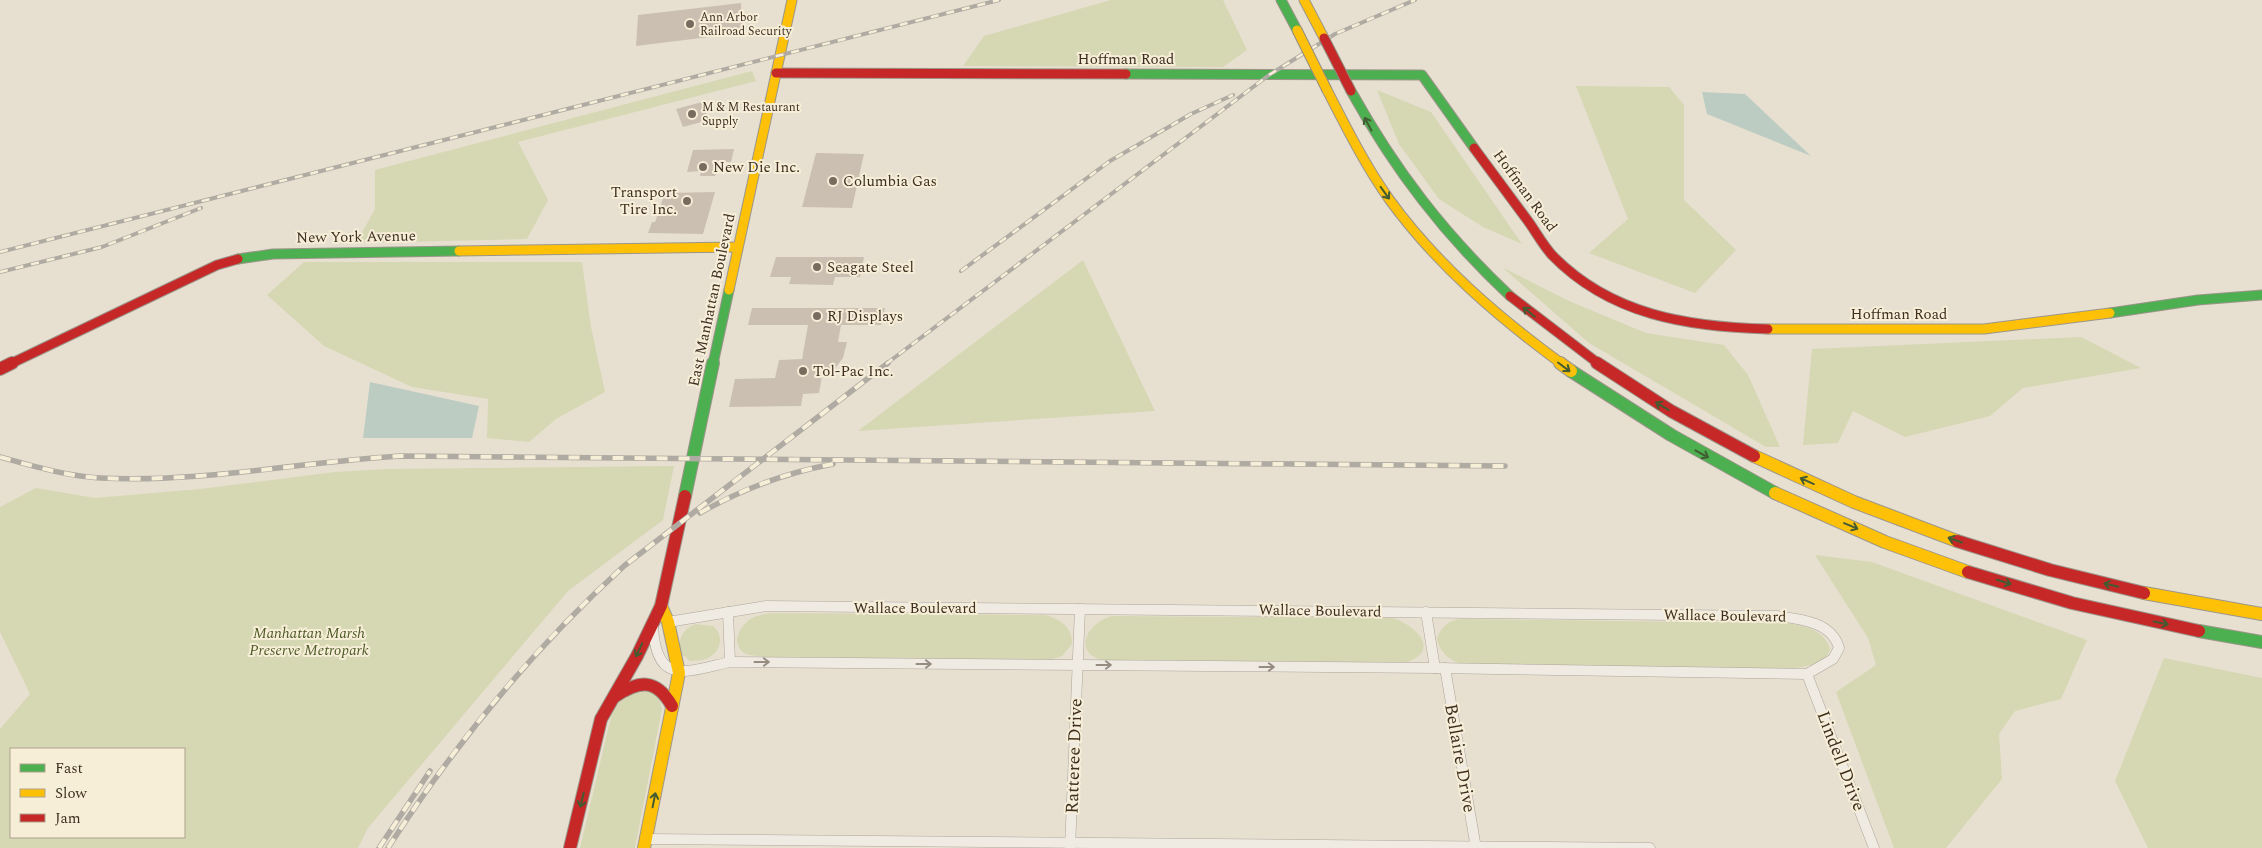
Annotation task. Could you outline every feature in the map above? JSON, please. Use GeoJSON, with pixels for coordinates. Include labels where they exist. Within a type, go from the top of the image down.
{"type":"FeatureCollection","features":[{"type":"Feature","properties":{"kind":"main road","name":"East Manhattan Boulevard"},"geometry":{"type":"LineString","coordinates":[[570,848],[601,719],[661,606],[792,0]]}},
{"type":"Feature","properties":{"kind":"main road"},"geometry":{"type":"LineString","coordinates":[[1304,0],[1378,142],[1400,178],[1437,224],[1478,266],[1526,310],[1582,353],[1647,396],[1705,430],[1776,467],[1867,507],[1956,541],[2056,572],[2159,596],[2262,614]]}},
{"type":"Feature","properties":{"kind":"main road"},"geometry":{"type":"LineString","coordinates":[[1283,3],[1357,150],[1382,190],[1419,236],[1453,273],[1500,316],[1561,364],[1659,429],[1732,470],[1806,507],[1908,549],[2026,589],[2137,618],[2262,642]]}},
{"type":"Feature","properties":{"kind":"main road","name":"Hoffman Road"},"geometry":{"type":"LineString","coordinates":[[776,73],[1422,75],[1552,255],[1570,273],[1588,287],[1629,309],[1687,326],[1745,329],[1966,329],[2007,327],[2177,301],[2262,295]]}},
{"type":"Feature","properties":{"kind":"main road","name":"New York Avenue"},"geometry":{"type":"LineString","coordinates":[[0,369],[217,265],[247,256],[738,246]]}},
{"type":"Feature","properties":{"kind":"main road"},"geometry":{"type":"LineString","coordinates":[[645,843],[679,672],[668,622],[661,606]]}},
{"type":"Feature","properties":{"kind":"main road"},"geometry":{"type":"LineString","coordinates":[[612,698],[622,690],[633,685],[645,684],[656,686],[665,692],[672,706]]}},
{"type":"Feature","properties":{"kind":"street","name":"Wallace Boulevard"},"geometry":{"type":"LineString","coordinates":[[668,622],[766,606],[1792,617],[1818,625],[1829,632],[1838,643],[1837,653],[1833,659],[1807,674]]}},
{"type":"Feature","properties":{"kind":"street","name":"Ratteree Drive"},"geometry":{"type":"LineString","coordinates":[[1070,845],[1080,609]]}},
{"type":"Feature","properties":{"kind":"street"},"geometry":{"type":"LineString","coordinates":[[728,612],[730,662]]}},
{"type":"Feature","properties":{"kind":"street","name":"Bellaire Drive"},"geometry":{"type":"LineString","coordinates":[[1426,612],[1440,668],[1476,847]]}},
{"type":"Feature","properties":{"kind":"street"},"geometry":{"type":"LineString","coordinates":[[654,620],[655,653],[660,663],[679,672],[730,662],[1440,668],[1807,674]]}},
{"type":"Feature","properties":{"kind":"street","name":"Lindell Drive"},"geometry":{"type":"LineString","coordinates":[[1807,674],[1874,848]]}},
{"type":"Feature","properties":{"kind":"street"},"geometry":{"type":"LineString","coordinates":[[645,843],[1650,848]]}},
{"type":"Feature","properties":{"kind":"green space"},"geometry":{"type":"Polygon","coordinates":[[[1111,0],[1223,0],[1247,50],[1223,67],[963,66],[984,36],[1111,0]]]}},
{"type":"Feature","properties":{"kind":"green space"},"geometry":{"type":"Polygon","coordinates":[[[752,71],[756,81],[518,142],[548,200],[527,239],[356,243],[375,209],[375,170],[752,71]]]}},
{"type":"Feature","properties":{"kind":"green space"},"geometry":{"type":"Polygon","coordinates":[[[1576,86],[1669,87],[1684,105],[1684,200],[1736,250],[1695,293],[1589,253],[1628,219],[1576,86]]]}},
{"type":"Feature","properties":{"kind":"green space"},"geometry":{"type":"Polygon","coordinates":[[[1377,90],[1431,112],[1522,244],[1483,227],[1439,199],[1399,144],[1377,90]]]}},
{"type":"Feature","properties":{"kind":"green space"},"geometry":{"type":"Polygon","coordinates":[[[1083,260],[1155,411],[858,431],[1083,260]]]}},
{"type":"Feature","properties":{"kind":"green space"},"geometry":{"type":"Polygon","coordinates":[[[304,262],[582,262],[591,327],[605,392],[556,419],[529,442],[487,438],[488,399],[412,387],[324,346],[267,295],[304,262]]]}},
{"type":"Feature","properties":{"kind":"green space"},"geometry":{"type":"Polygon","coordinates":[[[1502,267],[1569,301],[1646,333],[1724,345],[1748,375],[1780,447],[1766,447],[1589,343],[1502,267]]]}},
{"type":"Feature","properties":{"kind":"green space"},"geometry":{"type":"Polygon","coordinates":[[[2081,337],[2141,368],[2023,388],[1990,416],[1905,437],[1853,411],[1838,443],[1803,445],[1812,349],[2081,337]]]}},
{"type":"Feature","properties":{"kind":"green space","name":"Manhattan Marsh Preserve Metropark"},"geometry":{"type":"Polygon","coordinates":[[[674,466],[663,520],[568,591],[368,828],[358,848],[0,848],[0,729],[30,694],[0,632],[0,507],[36,488],[95,498],[200,489],[335,472],[386,469],[674,466]]]}},
{"type":"Feature","properties":{"kind":"green space"},"geometry":{"type":"Polygon","coordinates":[[[1815,555],[1872,562],[2087,640],[2061,699],[2015,711],[1999,734],[2002,779],[1946,848],[1894,848],[1836,692],[1876,665],[1868,638],[1815,555]]]}},
{"type":"Feature","properties":{"kind":"green space"},"geometry":{"type":"Polygon","coordinates":[[[777,613],[1044,615],[1055,618],[1068,628],[1072,644],[1062,656],[1050,660],[765,657],[746,654],[741,650],[737,639],[745,624],[754,617],[777,613]]]}},
{"type":"Feature","properties":{"kind":"green space"},"geometry":{"type":"Polygon","coordinates":[[[1112,616],[1393,618],[1417,633],[1422,639],[1424,646],[1422,652],[1415,658],[1404,663],[1101,660],[1087,650],[1085,643],[1087,636],[1096,624],[1112,616]]]}},
{"type":"Feature","properties":{"kind":"green space"},"geometry":{"type":"Polygon","coordinates":[[[1461,619],[1788,623],[1819,633],[1824,637],[1830,649],[1822,660],[1809,666],[1779,669],[1464,665],[1446,656],[1440,648],[1437,638],[1446,624],[1461,619]]]}},
{"type":"Feature","properties":{"kind":"green space"},"geometry":{"type":"Polygon","coordinates":[[[695,624],[713,626],[719,635],[720,644],[715,653],[704,660],[690,661],[680,653],[679,644],[684,632],[695,624]]]}},
{"type":"Feature","properties":{"kind":"green space"},"geometry":{"type":"Polygon","coordinates":[[[2164,658],[2262,678],[2262,848],[2148,848],[2115,781],[2164,658]]]}},
{"type":"Feature","properties":{"kind":"green space"},"geometry":{"type":"Polygon","coordinates":[[[642,688],[658,693],[662,709],[635,848],[580,848],[611,717],[616,706],[623,699],[642,688]]]}},
{"type":"Feature","properties":{"kind":"shaded area"},"geometry":{"type":"Polygon","coordinates":[[[1702,92],[1745,94],[1811,156],[1707,114],[1702,92]]]}},
{"type":"Feature","properties":{"kind":"shaded area"},"geometry":{"type":"Polygon","coordinates":[[[370,382],[479,406],[472,438],[363,438],[370,382]]]}},
{"type":"Feature","properties":{"kind":"building","name":"Ann Arbor Railroad Security"},"geometry":{"type":"Polygon","coordinates":[[[741,3],[742,33],[636,46],[638,15],[741,3]]]}},
{"type":"Feature","properties":{"kind":"building","name":"M & M Restaurant Supply"},"geometry":{"type":"Polygon","coordinates":[[[702,102],[709,120],[683,127],[676,109],[702,102]]]}},
{"type":"Feature","properties":{"kind":"building","name":"New Die Inc."},"geometry":{"type":"Polygon","coordinates":[[[734,149],[731,162],[719,162],[715,176],[700,176],[701,171],[687,172],[693,150],[734,149]]]}},
{"type":"Feature","properties":{"kind":"building","name":"Columbia Gas"},"geometry":{"type":"Polygon","coordinates":[[[816,153],[864,154],[852,208],[802,207],[816,153]]]}},
{"type":"Feature","properties":{"kind":"building"},"geometry":{"type":"Polygon","coordinates":[[[715,192],[703,234],[648,233],[652,222],[655,222],[665,193],[715,192]]]}},
{"type":"Feature","properties":{"kind":"building","name":"Seagate Steel"},"geometry":{"type":"Polygon","coordinates":[[[776,257],[864,257],[860,277],[835,277],[833,285],[789,284],[791,277],[770,277],[776,257]]]}},
{"type":"Feature","properties":{"kind":"building"},"geometry":{"type":"Polygon","coordinates":[[[752,308],[885,308],[881,325],[841,325],[838,342],[847,342],[843,358],[829,376],[822,376],[819,393],[803,394],[801,406],[729,407],[735,379],[775,378],[779,360],[802,359],[808,325],[748,325],[752,308]]]}},
{"type":"Feature","properties":{"kind":"railway"},"geometry":{"type":"LineString","coordinates":[[0,252],[999,0]]}},
{"type":"Feature","properties":{"kind":"railway"},"geometry":{"type":"LineString","coordinates":[[886,364],[1269,75],[1335,34],[1415,0]]}},
{"type":"Feature","properties":{"kind":"railway"},"geometry":{"type":"LineString","coordinates":[[961,271],[1110,161],[1191,114],[1233,95]]}},
{"type":"Feature","properties":{"kind":"railway"},"geometry":{"type":"LineString","coordinates":[[0,272],[102,247],[201,208]]}},
{"type":"Feature","properties":{"kind":"railway"},"geometry":{"type":"LineString","coordinates":[[763,459],[888,363]]}},
{"type":"Feature","properties":{"kind":"railway"},"geometry":{"type":"LineString","coordinates":[[0,457],[75,475],[138,479],[213,475],[400,456],[763,459]]}},
{"type":"Feature","properties":{"kind":"railway"},"geometry":{"type":"LineString","coordinates":[[388,848],[440,771],[468,735],[557,631],[624,566],[763,459]]}},
{"type":"Feature","properties":{"kind":"railway"},"geometry":{"type":"LineString","coordinates":[[763,459],[1505,466]]}},
{"type":"Feature","properties":{"kind":"railway"},"geometry":{"type":"LineString","coordinates":[[700,513],[732,496],[764,483],[798,472],[833,464]]}},
{"type":"Feature","properties":{"kind":"railway"},"geometry":{"type":"LineString","coordinates":[[379,848],[430,771]]}},
{"type":"Feature","properties":{"kind":"traffic: fast"},"geometry":{"type":"LineString","coordinates":[[1281,0],[1297,30]]}},
{"type":"Feature","properties":{"kind":"traffic: fast"},"geometry":{"type":"LineString","coordinates":[[1126,74],[1422,75],[1474,148]]}},
{"type":"Feature","properties":{"kind":"traffic: fast"},"geometry":{"type":"LineString","coordinates":[[1351,91],[1384,148],[1421,201],[1462,249],[1510,296]]}},
{"type":"Feature","properties":{"kind":"traffic: fast"},"geometry":{"type":"LineString","coordinates":[[238,259],[273,254],[459,251]]}},
{"type":"Feature","properties":{"kind":"traffic: fast"},"geometry":{"type":"LineString","coordinates":[[685,496],[729,290]]}},
{"type":"Feature","properties":{"kind":"traffic: fast"},"geometry":{"type":"LineString","coordinates":[[2110,313],[2198,300],[2262,295]]}},
{"type":"Feature","properties":{"kind":"traffic: fast"},"geometry":{"type":"LineString","coordinates":[[1571,371],[1671,435],[1775,493]]}},
{"type":"Feature","properties":{"kind":"traffic: fast"},"geometry":{"type":"LineString","coordinates":[[2199,631],[2262,642]]}},
{"type":"Feature","properties":{"kind":"traffic: slow"},"geometry":{"type":"LineString","coordinates":[[729,290],[792,0]]}},
{"type":"Feature","properties":{"kind":"traffic: slow"},"geometry":{"type":"LineString","coordinates":[[1304,0],[1324,38]]}},
{"type":"Feature","properties":{"kind":"traffic: slow"},"geometry":{"type":"LineString","coordinates":[[1297,30],[1327,90]]}},
{"type":"Feature","properties":{"kind":"traffic: slow"},"geometry":{"type":"LineString","coordinates":[[1327,90],[1372,173],[1408,224],[1450,271],[1473,292],[1521,333],[1571,371]]}},
{"type":"Feature","properties":{"kind":"traffic: slow"},"geometry":{"type":"LineString","coordinates":[[459,251],[738,247]]}},
{"type":"Feature","properties":{"kind":"traffic: slow"},"geometry":{"type":"LineString","coordinates":[[1768,329],[1984,329],[2110,313]]}},
{"type":"Feature","properties":{"kind":"traffic: slow"},"geometry":{"type":"LineString","coordinates":[[1754,456],[1854,502],[1957,541]]}},
{"type":"Feature","properties":{"kind":"traffic: slow"},"geometry":{"type":"LineString","coordinates":[[1775,493],[1885,542],[1968,572]]}},
{"type":"Feature","properties":{"kind":"traffic: slow"},"geometry":{"type":"LineString","coordinates":[[2144,593],[2262,614]]}},
{"type":"Feature","properties":{"kind":"traffic: slow"},"geometry":{"type":"LineString","coordinates":[[644,848],[679,673],[668,622],[661,606]]}},
{"type":"Feature","properties":{"kind":"traffic: jam"},"geometry":{"type":"LineString","coordinates":[[1324,38],[1351,91]]}},
{"type":"Feature","properties":{"kind":"traffic: jam"},"geometry":{"type":"LineString","coordinates":[[776,73],[1126,74]]}},
{"type":"Feature","properties":{"kind":"traffic: jam"},"geometry":{"type":"LineString","coordinates":[[1474,148],[1552,255],[1575,276],[1599,293],[1625,306],[1680,322],[1709,326],[1768,329]]}},
{"type":"Feature","properties":{"kind":"traffic: jam"},"geometry":{"type":"LineString","coordinates":[[0,369],[217,265],[238,259]]}},
{"type":"Feature","properties":{"kind":"traffic: jam"},"geometry":{"type":"LineString","coordinates":[[1510,296],[1597,363],[1671,411],[1754,456]]}},
{"type":"Feature","properties":{"kind":"traffic: jam"},"geometry":{"type":"LineString","coordinates":[[570,848],[601,719],[637,656],[661,606],[685,496]]}},
{"type":"Feature","properties":{"kind":"traffic: jam"},"geometry":{"type":"LineString","coordinates":[[1957,541],[2050,570],[2144,593]]}},
{"type":"Feature","properties":{"kind":"traffic: jam"},"geometry":{"type":"LineString","coordinates":[[1968,572],[2072,603],[2199,631]]}},
{"type":"Feature","properties":{"kind":"traffic: jam"},"geometry":{"type":"LineString","coordinates":[[614,697],[631,687],[647,684],[661,690],[672,706]]}},
{"type":"Feature","properties":{"kind":"place","name":"Ann Arbor Railroad Security"},"geometry":{"type":"Point","coordinates":[690,24]}},
{"type":"Feature","properties":{"kind":"place","name":"M & M Restaurant Supply"},"geometry":{"type":"Point","coordinates":[692,114]}},
{"type":"Feature","properties":{"kind":"place","name":"New Die Inc."},"geometry":{"type":"Point","coordinates":[703,167]}},
{"type":"Feature","properties":{"kind":"place","name":"Columbia Gas"},"geometry":{"type":"Point","coordinates":[833,181]}},
{"type":"Feature","properties":{"kind":"place","name":"Transport Tire Inc."},"geometry":{"type":"Point","coordinates":[687,201]}},
{"type":"Feature","properties":{"kind":"place","name":"Seagate Steel"},"geometry":{"type":"Point","coordinates":[817,267]}},
{"type":"Feature","properties":{"kind":"place","name":"RJ Displays"},"geometry":{"type":"Point","coordinates":[817,316]}},
{"type":"Feature","properties":{"kind":"place","name":"Tol-Pac Inc."},"geometry":{"type":"Point","coordinates":[803,371]}}]}
